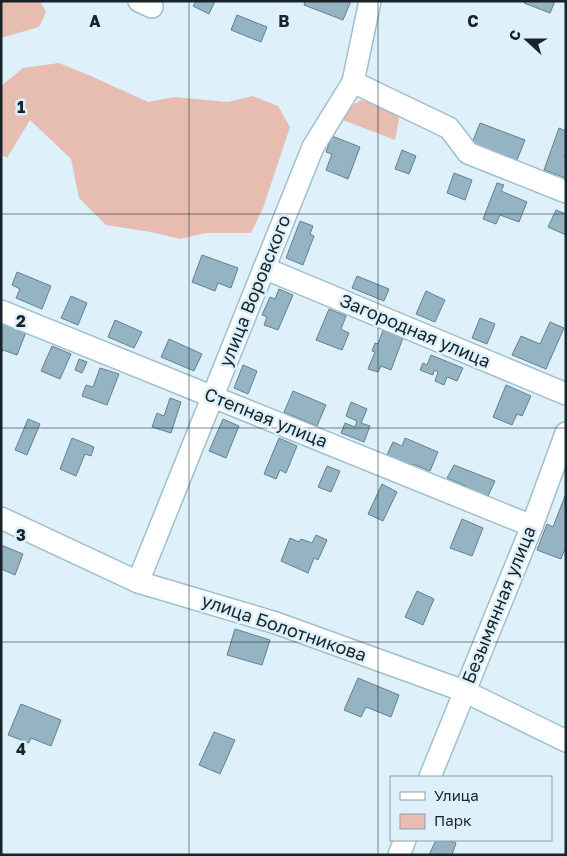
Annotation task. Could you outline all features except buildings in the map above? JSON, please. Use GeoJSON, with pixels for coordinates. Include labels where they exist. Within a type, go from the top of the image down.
{"type":"FeatureCollection","features":[{"type":"Feature","properties":{"kind":"street","name":"улица Воровского"},"geometry":{"type":"LineString","coordinates":[[138,582],[313,147],[353,82],[370,1]]}},
{"type":"Feature","properties":{"kind":"street"},"geometry":{"type":"LineString","coordinates":[[353,82],[449,128],[468,153],[566,192]]}},
{"type":"Feature","properties":{"kind":"street","name":"Загородная улица"},"geometry":{"type":"LineString","coordinates":[[264,268],[566,394]]}},
{"type":"Feature","properties":{"kind":"street","name":"Степная улица"},"geometry":{"type":"LineString","coordinates":[[1,311],[532,526]]}},
{"type":"Feature","properties":{"kind":"street","name":"Безымянная улица"},"geometry":{"type":"LineString","coordinates":[[430,776],[532,526],[566,433]]}},
{"type":"Feature","properties":{"kind":"street","name":"улица Болотникова"},"geometry":{"type":"LineString","coordinates":[[1,518],[138,582],[276,623],[464,691],[566,741]]}},
{"type":"Feature","properties":{"kind":"street"},"geometry":{"type":"LineString","coordinates":[[399,855],[405,841]]}},
{"type":"Feature","properties":{"kind":"green space"},"geometry":{"type":"Polygon","coordinates":[[[1,1],[40,1],[46,12],[39,27],[1,38],[1,1]]]}},
{"type":"Feature","properties":{"kind":"green space"},"geometry":{"type":"Polygon","coordinates":[[[59,63],[148,102],[174,97],[228,102],[253,96],[278,106],[290,127],[263,208],[251,233],[206,233],[180,239],[106,225],[79,198],[71,159],[30,120],[7,158],[1,155],[1,86],[23,68],[59,63]]]}},
{"type":"Feature","properties":{"kind":"green space"},"geometry":{"type":"Polygon","coordinates":[[[361,100],[394,110],[399,119],[395,140],[340,119],[351,106],[361,100]]]}}]}
